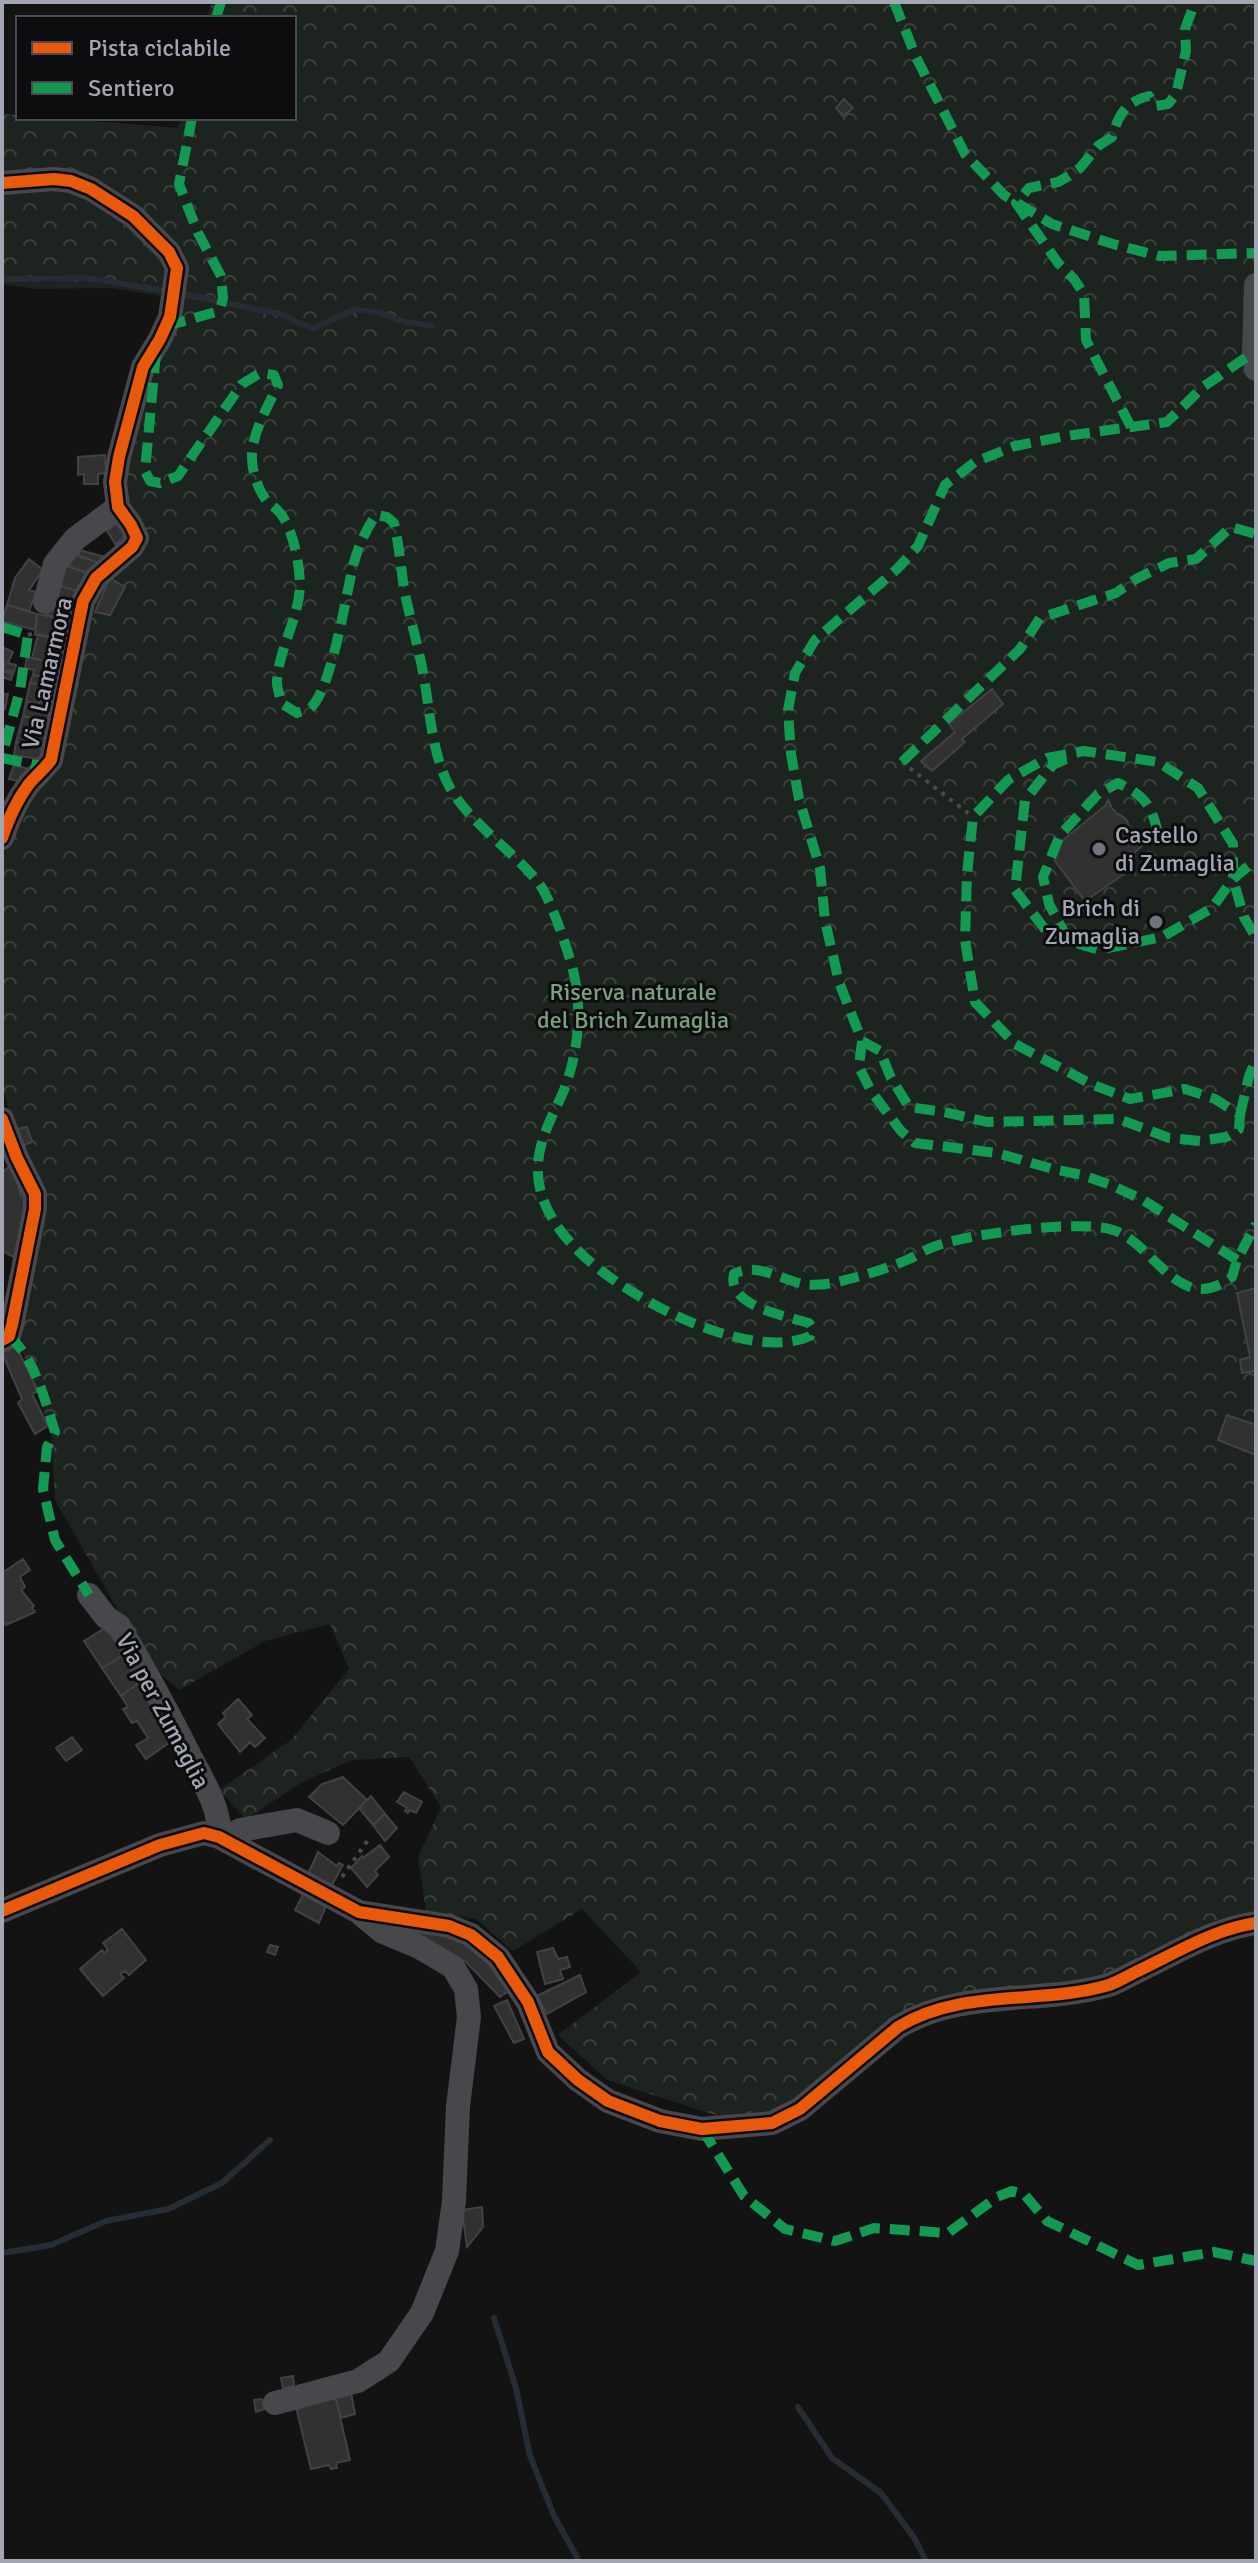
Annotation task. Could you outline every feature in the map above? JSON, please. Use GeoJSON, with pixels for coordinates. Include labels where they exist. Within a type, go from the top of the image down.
{"type":"FeatureCollection","features":[{"type":"Feature","properties":{"kind":"street","name":"Via Lamarmora"},"geometry":{"type":"LineString","coordinates":[[2,183],[54,179],[71,181],[91,189],[133,216],[169,252],[177,268],[170,317],[143,367],[115,482],[118,507],[137,538],[132,547],[96,578],[83,601],[51,760],[30,782],[13,807],[2,838]]}},
{"type":"Feature","properties":{"kind":"street"},"geometry":{"type":"LineString","coordinates":[[1256,285],[1256,369]]}},
{"type":"Feature","properties":{"kind":"street"},"geometry":{"type":"LineString","coordinates":[[45,602],[55,564],[75,539],[118,507]]}},
{"type":"Feature","properties":{"kind":"street"},"geometry":{"type":"LineString","coordinates":[[2,1119],[35,1194],[35,1209],[12,1325],[9,1336],[2,1340]]}},
{"type":"Feature","properties":{"kind":"street","name":"Via per Zumaglia"},"geometry":{"type":"LineString","coordinates":[[89,1595],[106,1617],[119,1626],[167,1710],[206,1788],[220,1823],[221,1838]]}},
{"type":"Feature","properties":{"kind":"street"},"geometry":{"type":"LineString","coordinates":[[221,1838],[240,1830],[297,1820],[328,1833]]}},
{"type":"Feature","properties":{"kind":"street"},"geometry":{"type":"LineString","coordinates":[[2,1911],[160,1845],[204,1833],[221,1838],[357,1911],[383,1932],[419,1947],[453,1967],[466,1989],[469,2017],[458,2106],[454,2201],[447,2251],[422,2313],[389,2361],[358,2381],[275,2403]]}},
{"type":"Feature","properties":{"kind":"street"},"geometry":{"type":"LineString","coordinates":[[357,1911],[449,1926],[471,1935],[498,1957],[528,2002],[548,2052],[578,2080],[608,2101],[660,2121],[702,2129],[772,2123],[800,2109],[898,2027],[916,2016],[974,2001],[1072,1993],[1111,1984],[1228,1928],[1256,1923]]}},
{"type":"Feature","properties":{"kind":"path"},"geometry":{"type":"LineString","coordinates":[[28,635],[35,633]]}},
{"type":"Feature","properties":{"kind":"path"},"geometry":{"type":"LineString","coordinates":[[902,762],[973,817]]}},
{"type":"Feature","properties":{"kind":"path"},"geometry":{"type":"LineString","coordinates":[[331,1898],[344,1872],[368,1840]]}},
{"type":"Feature","properties":{"kind":"green space","name":"Riserva naturale del Brich Zumaglia"},"geometry":{"type":"Polygon","coordinates":[[[212,2],[1256,2],[1256,1916],[1228,1917],[1106,1978],[916,2007],[819,2084],[775,2110],[718,2116],[607,2080],[558,2035],[641,1972],[582,1909],[513,1951],[476,1919],[426,1911],[418,1857],[441,1807],[409,1757],[351,1760],[301,1783],[246,1819],[219,1790],[291,1740],[349,1669],[330,1624],[265,1641],[179,1690],[148,1663],[55,1500],[51,1431],[16,1333],[42,1199],[2,1086],[2,859],[91,603],[102,581],[133,559],[122,486],[150,374],[181,299],[112,288],[37,289],[2,284],[2,114],[16,115],[16,120],[80,120],[178,128],[180,120],[296,120],[296,16],[208,16],[212,2]]]}},
{"type":"Feature","properties":{"kind":"building"},"geometry":{"type":"Polygon","coordinates":[[[844,99],[853,108],[843,116],[836,108],[844,99]]]}},
{"type":"Feature","properties":{"kind":"building"},"geometry":{"type":"Polygon","coordinates":[[[105,455],[106,473],[98,474],[98,484],[84,484],[84,474],[78,475],[78,457],[105,455]]]}},
{"type":"Feature","properties":{"kind":"building"},"geometry":{"type":"Polygon","coordinates":[[[120,521],[126,534],[116,545],[107,531],[120,521]]]}},
{"type":"Feature","properties":{"kind":"building"},"geometry":{"type":"Polygon","coordinates":[[[80,550],[105,557],[101,564],[78,555],[80,550]]]}},
{"type":"Feature","properties":{"kind":"building"},"geometry":{"type":"Polygon","coordinates":[[[74,554],[101,564],[95,576],[69,566],[74,554]]]}},
{"type":"Feature","properties":{"kind":"building"},"geometry":{"type":"Polygon","coordinates":[[[29,559],[43,570],[29,590],[36,592],[29,611],[7,605],[15,578],[29,559]]]}},
{"type":"Feature","properties":{"kind":"building"},"geometry":{"type":"Polygon","coordinates":[[[61,564],[95,576],[85,594],[55,584],[61,564]]]}},
{"type":"Feature","properties":{"kind":"building"},"geometry":{"type":"Polygon","coordinates":[[[110,578],[125,587],[110,615],[95,612],[110,578]]]}},
{"type":"Feature","properties":{"kind":"building"},"geometry":{"type":"Polygon","coordinates":[[[55,584],[82,593],[79,605],[51,598],[55,584]]]}},
{"type":"Feature","properties":{"kind":"building"},"geometry":{"type":"Polygon","coordinates":[[[51,598],[79,605],[74,621],[46,615],[51,598]]]}},
{"type":"Feature","properties":{"kind":"building"},"geometry":{"type":"Polygon","coordinates":[[[7,605],[37,614],[35,630],[2,621],[7,605]]]}},
{"type":"Feature","properties":{"kind":"building"},"geometry":{"type":"Polygon","coordinates":[[[37,614],[74,621],[71,641],[35,635],[37,614]]]}},
{"type":"Feature","properties":{"kind":"building"},"geometry":{"type":"Polygon","coordinates":[[[38,634],[71,641],[66,666],[32,658],[38,634]]]}},
{"type":"Feature","properties":{"kind":"building"},"geometry":{"type":"Polygon","coordinates":[[[2,647],[13,652],[8,663],[16,665],[14,672],[3,669],[2,647]]]}},
{"type":"Feature","properties":{"kind":"building"},"geometry":{"type":"Polygon","coordinates":[[[27,657],[66,666],[64,678],[48,674],[47,678],[33,675],[34,670],[25,668],[27,657]]]}},
{"type":"Feature","properties":{"kind":"building"},"geometry":{"type":"Polygon","coordinates":[[[2,671],[13,674],[11,680],[2,677],[2,671]]]}},
{"type":"Feature","properties":{"kind":"building"},"geometry":{"type":"Polygon","coordinates":[[[48,674],[64,678],[62,689],[30,683],[33,675],[47,678],[48,674]]]}},
{"type":"Feature","properties":{"kind":"building"},"geometry":{"type":"Polygon","coordinates":[[[30,683],[45,685],[40,704],[26,701],[30,683]]]}},
{"type":"Feature","properties":{"kind":"building"},"geometry":{"type":"Polygon","coordinates":[[[45,685],[62,689],[58,709],[40,704],[45,685]]]}},
{"type":"Feature","properties":{"kind":"building"},"geometry":{"type":"Polygon","coordinates":[[[992,689],[1003,704],[962,739],[965,742],[932,771],[921,761],[955,732],[949,724],[992,689]]]}},
{"type":"Feature","properties":{"kind":"building"},"geometry":{"type":"Polygon","coordinates":[[[2,694],[8,694],[5,709],[2,709],[2,694]]]}},
{"type":"Feature","properties":{"kind":"building"},"geometry":{"type":"Polygon","coordinates":[[[26,701],[58,709],[55,723],[23,716],[26,701]]]}},
{"type":"Feature","properties":{"kind":"building"},"geometry":{"type":"Polygon","coordinates":[[[23,716],[55,723],[51,737],[19,731],[23,716]]]}},
{"type":"Feature","properties":{"kind":"building"},"geometry":{"type":"Polygon","coordinates":[[[19,731],[51,737],[48,749],[16,742],[19,731]]]}},
{"type":"Feature","properties":{"kind":"building"},"geometry":{"type":"Polygon","coordinates":[[[16,742],[48,749],[44,760],[14,755],[16,742]]]}},
{"type":"Feature","properties":{"kind":"building"},"geometry":{"type":"Polygon","coordinates":[[[14,765],[32,770],[22,782],[9,779],[14,765]]]}},
{"type":"Feature","properties":{"kind":"building","name":"Castello di Zumaglia"},"geometry":{"type":"Polygon","coordinates":[[[1108,800],[1118,815],[1127,820],[1131,831],[1137,831],[1134,835],[1144,844],[1133,854],[1135,856],[1121,876],[1085,901],[1055,861],[1062,841],[1106,805],[1108,800]]]}},
{"type":"Feature","properties":{"kind":"building"},"geometry":{"type":"Polygon","coordinates":[[[27,1127],[32,1142],[19,1147],[12,1130],[27,1127]]]}},
{"type":"Feature","properties":{"kind":"building"},"geometry":{"type":"Polygon","coordinates":[[[13,1163],[21,1196],[30,1203],[16,1258],[2,1251],[2,1173],[13,1163]]]}},
{"type":"Feature","properties":{"kind":"building"},"geometry":{"type":"Polygon","coordinates":[[[1256,1288],[1256,1371],[1242,1373],[1240,1360],[1250,1357],[1237,1293],[1256,1288]]]}},
{"type":"Feature","properties":{"kind":"building"},"geometry":{"type":"Polygon","coordinates":[[[16,1346],[38,1391],[32,1394],[48,1426],[35,1434],[18,1403],[22,1399],[2,1353],[16,1346]]]}},
{"type":"Feature","properties":{"kind":"building"},"geometry":{"type":"Polygon","coordinates":[[[1227,1415],[1256,1425],[1256,1455],[1218,1440],[1227,1415]]]}},
{"type":"Feature","properties":{"kind":"building"},"geometry":{"type":"Polygon","coordinates":[[[23,1559],[30,1570],[20,1577],[25,1587],[21,1590],[35,1612],[6,1625],[2,1620],[2,1573],[23,1559]]]}},
{"type":"Feature","properties":{"kind":"building"},"geometry":{"type":"Polygon","coordinates":[[[108,1626],[127,1653],[102,1668],[84,1641],[108,1626]]]}},
{"type":"Feature","properties":{"kind":"building"},"geometry":{"type":"Polygon","coordinates":[[[127,1653],[145,1678],[121,1696],[102,1668],[127,1653]]]}},
{"type":"Feature","properties":{"kind":"building"},"geometry":{"type":"Polygon","coordinates":[[[145,1678],[173,1740],[146,1759],[136,1745],[148,1738],[137,1721],[132,1723],[123,1709],[128,1707],[121,1696],[145,1678]]]}},
{"type":"Feature","properties":{"kind":"building"},"geometry":{"type":"Polygon","coordinates":[[[238,1699],[252,1715],[247,1719],[265,1738],[255,1747],[250,1742],[240,1752],[218,1724],[226,1717],[223,1713],[238,1699]]]}},
{"type":"Feature","properties":{"kind":"building"},"geometry":{"type":"Polygon","coordinates":[[[72,1737],[82,1750],[66,1761],[56,1748],[72,1737]]]}},
{"type":"Feature","properties":{"kind":"building"},"geometry":{"type":"Polygon","coordinates":[[[343,1777],[367,1800],[343,1825],[309,1797],[322,1784],[343,1777]]]}},
{"type":"Feature","properties":{"kind":"building"},"geometry":{"type":"Polygon","coordinates":[[[404,1792],[422,1802],[416,1813],[410,1810],[408,1813],[405,1811],[407,1808],[397,1802],[404,1792]]]}},
{"type":"Feature","properties":{"kind":"building"},"geometry":{"type":"Polygon","coordinates":[[[371,1796],[385,1814],[373,1825],[359,1808],[371,1796]]]}},
{"type":"Feature","properties":{"kind":"building"},"geometry":{"type":"Polygon","coordinates":[[[385,1814],[397,1828],[385,1841],[373,1825],[385,1814]]]}},
{"type":"Feature","properties":{"kind":"building"},"geometry":{"type":"Polygon","coordinates":[[[380,1845],[389,1857],[375,1871],[378,1875],[367,1887],[351,1868],[362,1856],[380,1845]]]}},
{"type":"Feature","properties":{"kind":"building"},"geometry":{"type":"Polygon","coordinates":[[[318,1852],[337,1866],[339,1863],[343,1865],[330,1889],[308,1874],[318,1852]]]}},
{"type":"Feature","properties":{"kind":"building"},"geometry":{"type":"Polygon","coordinates":[[[304,1893],[326,1906],[319,1923],[295,1910],[304,1893]]]}},
{"type":"Feature","properties":{"kind":"building"},"geometry":{"type":"Polygon","coordinates":[[[410,1928],[451,1934],[504,1975],[512,1989],[500,1997],[465,1961],[431,1946],[410,1928]]]}},
{"type":"Feature","properties":{"kind":"building"},"geometry":{"type":"Polygon","coordinates":[[[122,1929],[146,1960],[129,1975],[125,1971],[120,1974],[124,1978],[103,1996],[80,1969],[102,1950],[104,1953],[108,1950],[103,1943],[122,1929]]]}},
{"type":"Feature","properties":{"kind":"building"},"geometry":{"type":"Polygon","coordinates":[[[270,1945],[278,1947],[275,1955],[267,1952],[270,1945]]]}},
{"type":"Feature","properties":{"kind":"building"},"geometry":{"type":"Polygon","coordinates":[[[553,1948],[558,1959],[567,1957],[570,1967],[560,1970],[563,1979],[545,1984],[537,1952],[553,1948]]]}},
{"type":"Feature","properties":{"kind":"building"},"geometry":{"type":"Polygon","coordinates":[[[580,1975],[586,1992],[547,2014],[537,1996],[580,1975]]]}},
{"type":"Feature","properties":{"kind":"building"},"geometry":{"type":"Polygon","coordinates":[[[507,2000],[524,2039],[514,2043],[494,2006],[507,2000]]]}},
{"type":"Feature","properties":{"kind":"building"},"geometry":{"type":"Polygon","coordinates":[[[482,2207],[483,2227],[467,2247],[462,2210],[482,2207]]]}},
{"type":"Feature","properties":{"kind":"building"},"geometry":{"type":"Polygon","coordinates":[[[293,2376],[294,2386],[283,2388],[281,2378],[293,2376]]]}},
{"type":"Feature","properties":{"kind":"building"},"geometry":{"type":"Polygon","coordinates":[[[351,2393],[355,2414],[341,2418],[335,2395],[351,2393]]]}},
{"type":"Feature","properties":{"kind":"building"},"geometry":{"type":"Polygon","coordinates":[[[335,2395],[350,2460],[336,2463],[337,2468],[331,2469],[329,2465],[311,2469],[295,2403],[335,2395]]]}},
{"type":"Feature","properties":{"kind":"building"},"geometry":{"type":"Polygon","coordinates":[[[262,2399],[264,2409],[256,2412],[254,2400],[262,2399]]]}},
{"type":"Feature","properties":{"kind":"waterway"},"geometry":{"type":"LineString","coordinates":[[2,279],[88,278],[167,291]]}},
{"type":"Feature","properties":{"kind":"waterway"},"geometry":{"type":"LineString","coordinates":[[178,293],[218,301]]}},
{"type":"Feature","properties":{"kind":"waterway"},"geometry":{"type":"LineString","coordinates":[[224,303],[285,315],[314,328],[355,309],[432,326]]}},
{"type":"Feature","properties":{"kind":"waterway"},"geometry":{"type":"LineString","coordinates":[[2,2253],[51,2245],[106,2221],[168,2209],[222,2183],[270,2140]]}},
{"type":"Feature","properties":{"kind":"waterway"},"geometry":{"type":"LineString","coordinates":[[494,2318],[516,2388],[530,2456],[554,2516],[579,2561]]}},
{"type":"Feature","properties":{"kind":"waterway"},"geometry":{"type":"LineString","coordinates":[[798,2407],[832,2458],[881,2493],[915,2539],[926,2561]]}},
{"type":"Feature","properties":{"kind":"marked path"},"geometry":{"type":"LineString","coordinates":[[217,16],[221,2]]}},
{"type":"Feature","properties":{"kind":"marked path"},"geometry":{"type":"LineString","coordinates":[[894,2],[916,57],[965,154],[1004,195],[1052,224],[1159,256],[1256,253]]}},
{"type":"Feature","properties":{"kind":"marked path"},"geometry":{"type":"LineString","coordinates":[[1131,427],[1086,340],[1084,294],[1016,203],[1029,188],[1058,182],[1080,168],[1098,146],[1112,137],[1120,116],[1134,102],[1149,96],[1156,106],[1168,104],[1176,94],[1186,51],[1185,29],[1195,2]]}},
{"type":"Feature","properties":{"kind":"marked path"},"geometry":{"type":"LineString","coordinates":[[166,326],[216,312],[223,298],[221,276],[198,233],[179,184],[192,120]]}},
{"type":"Feature","properties":{"kind":"marked path"},"geometry":{"type":"LineString","coordinates":[[1237,1260],[1143,1200],[1111,1185],[997,1153],[915,1143],[901,1131],[871,1091],[859,1067],[862,1041],[839,982],[825,921],[820,868],[799,799],[791,754],[788,710],[795,673],[815,640],[896,570],[918,546],[945,485],[975,462],[1015,446],[1167,422],[1203,387],[1254,352]]}},
{"type":"Feature","properties":{"kind":"marked path"},"geometry":{"type":"LineString","coordinates":[[156,353],[145,471],[150,481],[160,483],[178,476],[242,384],[260,373],[274,375],[278,385],[258,426],[252,459],[260,490],[283,517],[297,558],[299,595],[277,682],[281,703],[297,713],[309,709],[324,684],[337,643],[353,566],[365,533],[376,515],[387,517],[394,523],[404,589],[443,772],[466,810],[543,889],[572,966],[578,997],[576,1044],[564,1090],[543,1139],[538,1175],[544,1202],[558,1227],[601,1271],[652,1304],[691,1322],[743,1339],[795,1341],[810,1336],[813,1329],[809,1323],[748,1302],[734,1285],[734,1274],[751,1270],[803,1284],[830,1284],[885,1268],[951,1241],[1026,1229],[1080,1226],[1101,1227],[1131,1239],[1170,1275],[1198,1289],[1214,1287],[1232,1277],[1237,1260],[1256,1224]]}},
{"type":"Feature","properties":{"kind":"marked path"},"geometry":{"type":"LineString","coordinates":[[902,762],[1020,649],[1040,618],[1116,593],[1169,563],[1196,559],[1231,527],[1256,534]]}},
{"type":"Feature","properties":{"kind":"marked path"},"geometry":{"type":"LineString","coordinates":[[2,627],[28,635],[20,690],[2,756]]}},
{"type":"Feature","properties":{"kind":"marked path"},"geometry":{"type":"LineString","coordinates":[[862,1041],[880,1051],[891,1078],[909,1107],[987,1122],[1119,1119],[1169,1138],[1200,1141],[1226,1137],[1239,1129],[1240,1115],[1215,1099],[1185,1089],[1130,1099],[1091,1084],[1015,1044],[975,1002],[965,940],[973,817],[1008,780],[1047,758],[1084,751],[1158,762],[1198,788],[1233,844],[1233,879],[1244,917],[1256,938]]}},
{"type":"Feature","properties":{"kind":"marked path"},"geometry":{"type":"LineString","coordinates":[[2,758],[46,767]]}},
{"type":"Feature","properties":{"kind":"marked path"},"geometry":{"type":"LineString","coordinates":[[1066,759],[1053,765],[1025,800],[1015,890],[1047,932],[1069,941]]}},
{"type":"Feature","properties":{"kind":"marked path"},"geometry":{"type":"LineString","coordinates":[[1158,833],[1146,802],[1118,783],[1098,794],[1060,835],[1043,877],[1049,904],[1069,941],[1099,950],[1162,937],[1212,908],[1233,879],[1252,863]]}},
{"type":"Feature","properties":{"kind":"marked path"},"geometry":{"type":"LineString","coordinates":[[1240,1115],[1256,1060]]}},
{"type":"Feature","properties":{"kind":"marked path"},"geometry":{"type":"LineString","coordinates":[[9,1336],[32,1368],[55,1432],[47,1447],[43,1489],[55,1540],[89,1595]]}},
{"type":"Feature","properties":{"kind":"marked path"},"geometry":{"type":"LineString","coordinates":[[702,2129],[744,2196],[785,2229],[835,2241],[874,2228],[948,2233],[997,2197],[1012,2191],[1024,2194],[1047,2221],[1138,2265],[1214,2252],[1256,2261]]}},
{"type":"Feature","properties":{"kind":"cycle path"},"geometry":{"type":"LineString","coordinates":[[2,183],[54,179],[71,181],[91,189],[133,216],[169,252],[177,268],[170,317],[143,367],[115,482],[118,507],[137,538],[132,547],[96,578],[83,601],[51,760],[20,797],[2,838]]}},
{"type":"Feature","properties":{"kind":"cycle path"},"geometry":{"type":"LineString","coordinates":[[2,1119],[35,1194],[35,1209],[12,1325],[9,1336],[2,1340]]}},
{"type":"Feature","properties":{"kind":"cycle path"},"geometry":{"type":"LineString","coordinates":[[2,1911],[160,1845],[204,1833],[219,1837],[359,1912],[449,1926],[471,1935],[498,1957],[528,2002],[548,2052],[578,2080],[608,2101],[660,2121],[702,2129],[772,2123],[800,2109],[898,2027],[923,2015],[975,2002],[1056,1995],[1109,1985],[1212,1935],[1256,1923]]}},
{"type":"Feature","properties":{"kind":"place","name":"Castello di Zumaglia"},"geometry":{"type":"Point","coordinates":[1099,849]}},
{"type":"Feature","properties":{"kind":"place","name":"Brich di Zumaglia"},"geometry":{"type":"Point","coordinates":[1156,922]}}]}
